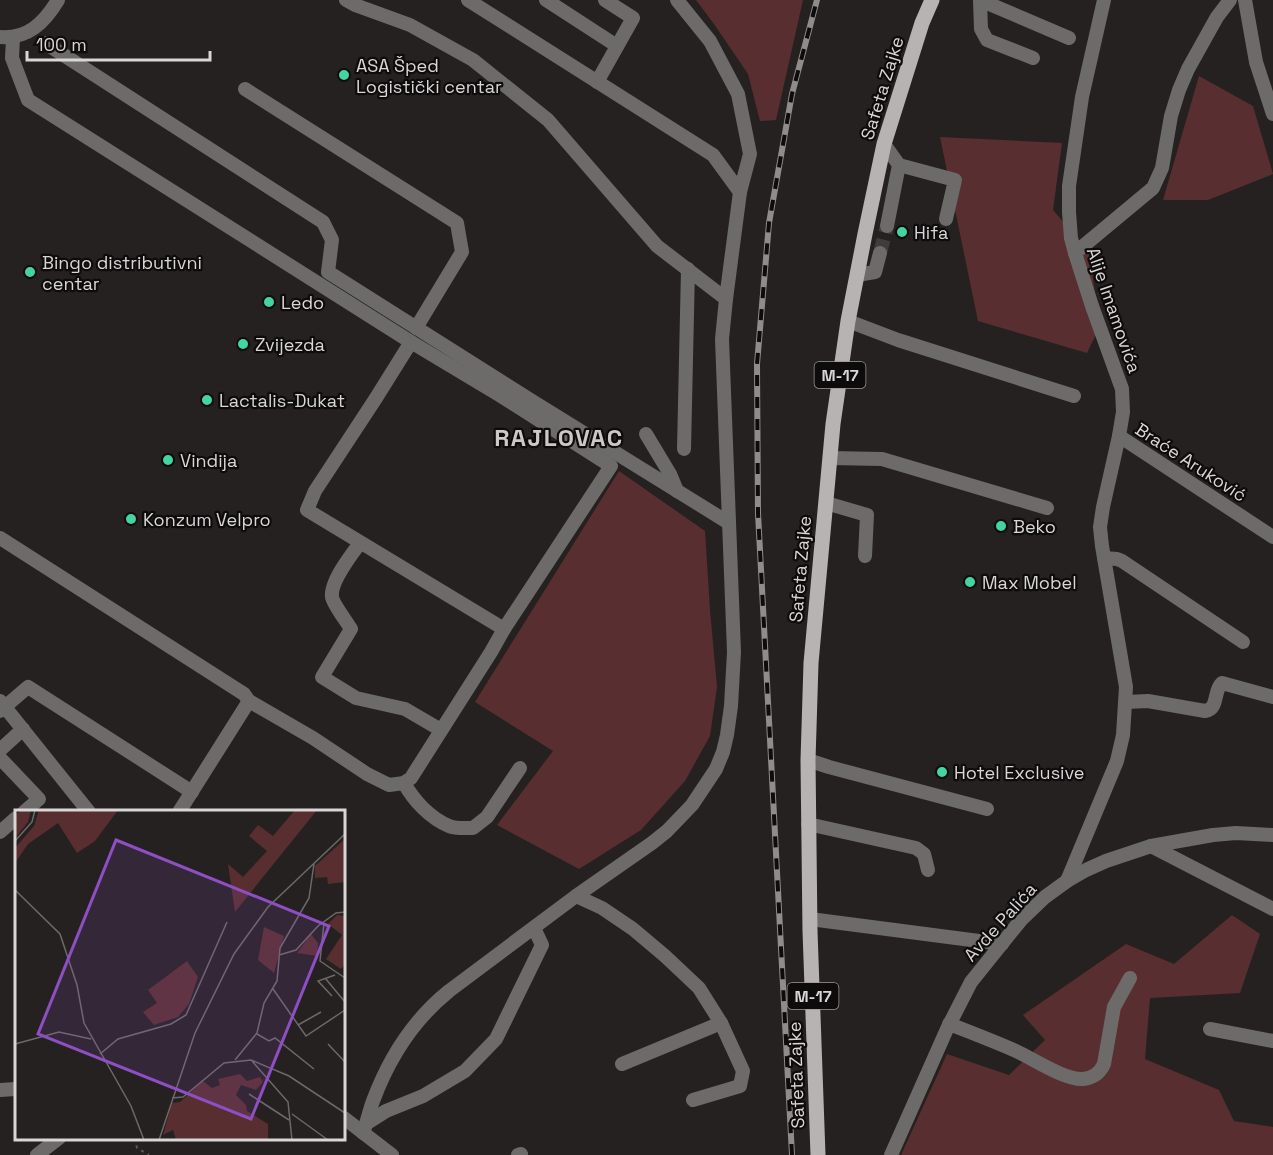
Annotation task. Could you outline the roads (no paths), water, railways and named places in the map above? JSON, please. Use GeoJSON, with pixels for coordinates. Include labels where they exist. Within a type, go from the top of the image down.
{"type":"FeatureCollection","features":[{"type":"Feature","properties":{"kind":"main road","name":"Safeta Zajke"},"geometry":{"type":"LineString","coordinates":[[818,1155],[810,919],[808,760],[811,663],[833,424],[848,321],[885,144],[922,23],[932,0]]}},
{"type":"Feature","properties":{"kind":"street"},"geometry":{"type":"LineString","coordinates":[[0,538],[244,694],[249,701],[313,738],[367,774],[389,785],[404,783],[411,778],[504,629],[611,466],[28,100],[7,38],[35,28],[49,15],[57,0]]}},
{"type":"Feature","properties":{"kind":"street"},"geometry":{"type":"LineString","coordinates":[[346,0],[410,25],[473,60],[548,120],[657,246],[726,299]]}},
{"type":"Feature","properties":{"kind":"street"},"geometry":{"type":"LineString","coordinates":[[468,0],[713,155],[740,192]]}},
{"type":"Feature","properties":{"kind":"street"},"geometry":{"type":"LineString","coordinates":[[487,12],[495,0]]}},
{"type":"Feature","properties":{"kind":"street"},"geometry":{"type":"LineString","coordinates":[[546,0],[617,46]]}},
{"type":"Feature","properties":{"kind":"street"},"geometry":{"type":"LineString","coordinates":[[597,82],[633,18],[604,0]]}},
{"type":"Feature","properties":{"kind":"street"},"geometry":{"type":"LineString","coordinates":[[365,1128],[372,1104],[392,1059],[422,1016],[449,991],[667,831],[692,805],[716,769],[727,735],[734,652],[722,339],[740,192],[750,154],[738,94],[710,41],[677,0]]}},
{"type":"Feature","properties":{"kind":"street"},"geometry":{"type":"LineString","coordinates":[[1033,58],[987,40],[981,29],[980,0],[1069,38]]}},
{"type":"Feature","properties":{"kind":"street","name":"Alije Imamovića"},"geometry":{"type":"LineString","coordinates":[[1067,881],[1117,761],[1123,735],[1126,702],[1126,687],[1100,526],[1123,412],[1122,390],[1075,253],[1069,212],[1069,186],[1082,96],[1104,0]]}},
{"type":"Feature","properties":{"kind":"street"},"geometry":{"type":"LineString","coordinates":[[1075,253],[1153,188],[1162,168],[1171,116],[1179,90],[1217,17],[1230,0]]}},
{"type":"Feature","properties":{"kind":"street"},"geometry":{"type":"LineString","coordinates":[[1245,0],[1256,62],[1273,114]]}},
{"type":"Feature","properties":{"kind":"street"},"geometry":{"type":"LineString","coordinates":[[45,43],[323,222],[332,240],[328,272],[729,523]]}},
{"type":"Feature","properties":{"kind":"street"},"geometry":{"type":"LineString","coordinates":[[245,89],[458,223],[462,252],[416,328]]}},
{"type":"Feature","properties":{"kind":"street"},"geometry":{"type":"LineString","coordinates":[[885,144],[899,165],[955,180],[946,219]]}},
{"type":"Feature","properties":{"kind":"street"},"geometry":{"type":"LineString","coordinates":[[887,226],[899,165]]}},
{"type":"Feature","properties":{"kind":"street"},"geometry":{"type":"LineString","coordinates":[[857,275],[875,272],[880,253]]}},
{"type":"Feature","properties":{"kind":"street"},"geometry":{"type":"LineString","coordinates":[[684,448],[688,269]]}},
{"type":"Feature","properties":{"kind":"street"},"geometry":{"type":"LineString","coordinates":[[848,321],[897,340],[1074,396]]}},
{"type":"Feature","properties":{"kind":"street"},"geometry":{"type":"LineString","coordinates":[[411,342],[315,491],[307,510],[504,629]]}},
{"type":"Feature","properties":{"kind":"street"},"geometry":{"type":"LineString","coordinates":[[646,434],[670,474],[677,491]]}},
{"type":"Feature","properties":{"kind":"street","name":"Braće Aruković"},"geometry":{"type":"LineString","coordinates":[[1119,436],[1273,537]]}},
{"type":"Feature","properties":{"kind":"street"},"geometry":{"type":"LineString","coordinates":[[830,458],[882,459],[1047,508]]}},
{"type":"Feature","properties":{"kind":"street"},"geometry":{"type":"LineString","coordinates":[[826,503],[867,515],[865,556]]}},
{"type":"Feature","properties":{"kind":"street"},"geometry":{"type":"LineString","coordinates":[[360,543],[336,578],[332,597],[351,629],[322,677],[356,698],[405,709],[441,730]]}},
{"type":"Feature","properties":{"kind":"street"},"geometry":{"type":"LineString","coordinates":[[1104,558],[1122,561],[1243,642]]}},
{"type":"Feature","properties":{"kind":"street"},"geometry":{"type":"LineString","coordinates":[[1126,702],[1148,701],[1205,711],[1214,706],[1218,687],[1222,683],[1273,697]]}},
{"type":"Feature","properties":{"kind":"street"},"geometry":{"type":"LineString","coordinates":[[87,810],[2,706],[28,687],[192,792]]}},
{"type":"Feature","properties":{"kind":"street"},"geometry":{"type":"LineString","coordinates":[[180,810],[249,701]]}},
{"type":"Feature","properties":{"kind":"street"},"geometry":{"type":"LineString","coordinates":[[0,750],[23,729]]}},
{"type":"Feature","properties":{"kind":"street"},"geometry":{"type":"LineString","coordinates":[[0,758],[39,799],[26,810]]}},
{"type":"Feature","properties":{"kind":"street"},"geometry":{"type":"LineString","coordinates":[[808,760],[841,771],[987,809]]}},
{"type":"Feature","properties":{"kind":"street"},"geometry":{"type":"LineString","coordinates":[[404,783],[411,796],[427,812],[451,827],[473,828],[487,816],[520,768]]}},
{"type":"Feature","properties":{"kind":"street"},"geometry":{"type":"LineString","coordinates":[[0,832],[15,819]]}},
{"type":"Feature","properties":{"kind":"street"},"geometry":{"type":"LineString","coordinates":[[808,824],[916,848],[924,854],[928,870]]}},
{"type":"Feature","properties":{"kind":"street","name":"Avde Palića"},"geometry":{"type":"LineString","coordinates":[[891,1155],[949,1024],[971,982],[1021,920],[1045,897],[1086,870],[1151,846],[1236,833],[1273,835]]}},
{"type":"Feature","properties":{"kind":"street"},"geometry":{"type":"LineString","coordinates":[[1151,846],[1273,909]]}},
{"type":"Feature","properties":{"kind":"street"},"geometry":{"type":"LineString","coordinates":[[576,896],[602,908],[666,956],[699,988],[721,1023],[743,1071],[740,1086],[693,1100]]}},
{"type":"Feature","properties":{"kind":"street"},"geometry":{"type":"LineString","coordinates":[[810,919],[1002,944]]}},
{"type":"Feature","properties":{"kind":"street"},"geometry":{"type":"LineString","coordinates":[[365,1128],[386,1112],[423,1096],[465,1071],[496,1039],[542,945],[534,928]]}},
{"type":"Feature","properties":{"kind":"street"},"geometry":{"type":"LineString","coordinates":[[949,1024],[1017,1052],[1061,1074],[1082,1079],[1096,1075],[1104,1064],[1114,1007],[1130,978]]}},
{"type":"Feature","properties":{"kind":"street"},"geometry":{"type":"LineString","coordinates":[[622,1064],[721,1023]]}},
{"type":"Feature","properties":{"kind":"street"},"geometry":{"type":"LineString","coordinates":[[1210,1029],[1273,1041]]}},
{"type":"Feature","properties":{"kind":"street"},"geometry":{"type":"LineString","coordinates":[[0,1090],[15,1089]]}},
{"type":"Feature","properties":{"kind":"street"},"geometry":{"type":"LineString","coordinates":[[345,1118],[365,1128],[392,1155]]}},
{"type":"Feature","properties":{"kind":"street"},"geometry":{"type":"LineString","coordinates":[[37,1155],[56,1140]]}},
{"type":"Feature","properties":{"kind":"tunnel"},"geometry":{"type":"LineString","coordinates":[[880,253],[887,226]]}},
{"type":"Feature","properties":{"kind":"railway"},"geometry":{"type":"LineString","coordinates":[[792,1155],[758,513],[757,364],[769,223],[792,94],[817,0]]}},
{"type":"Feature","properties":{"kind":"place","name":"ASA Šped Logistički centar"},"geometry":{"type":"Point","coordinates":[344,75]}},
{"type":"Feature","properties":{"kind":"place","name":"Hifa"},"geometry":{"type":"Point","coordinates":[902,232]}},
{"type":"Feature","properties":{"kind":"place","name":"Bingo distributivni centar"},"geometry":{"type":"Point","coordinates":[30,272]}},
{"type":"Feature","properties":{"kind":"place","name":"Ledo"},"geometry":{"type":"Point","coordinates":[269,302]}},
{"type":"Feature","properties":{"kind":"place","name":"Zvijezda"},"geometry":{"type":"Point","coordinates":[243,344]}},
{"type":"Feature","properties":{"kind":"place","name":"Lactalis-Dukat"},"geometry":{"type":"Point","coordinates":[207,400]}},
{"type":"Feature","properties":{"kind":"place","name":"Vindija"},"geometry":{"type":"Point","coordinates":[168,460]}},
{"type":"Feature","properties":{"kind":"place","name":"Konzum Velpro"},"geometry":{"type":"Point","coordinates":[131,519]}},
{"type":"Feature","properties":{"kind":"place","name":"Beko"},"geometry":{"type":"Point","coordinates":[1001,526]}},
{"type":"Feature","properties":{"kind":"place","name":"Max Mobel"},"geometry":{"type":"Point","coordinates":[970,582]}},
{"type":"Feature","properties":{"kind":"place","name":"Hotel Exclusive"},"geometry":{"type":"Point","coordinates":[942,772]}},
{"type":"Feature","properties":{"kind":"district","name":"RAJLOVAC"},"geometry":{"type":"Point","coordinates":[559,437]}}]}
